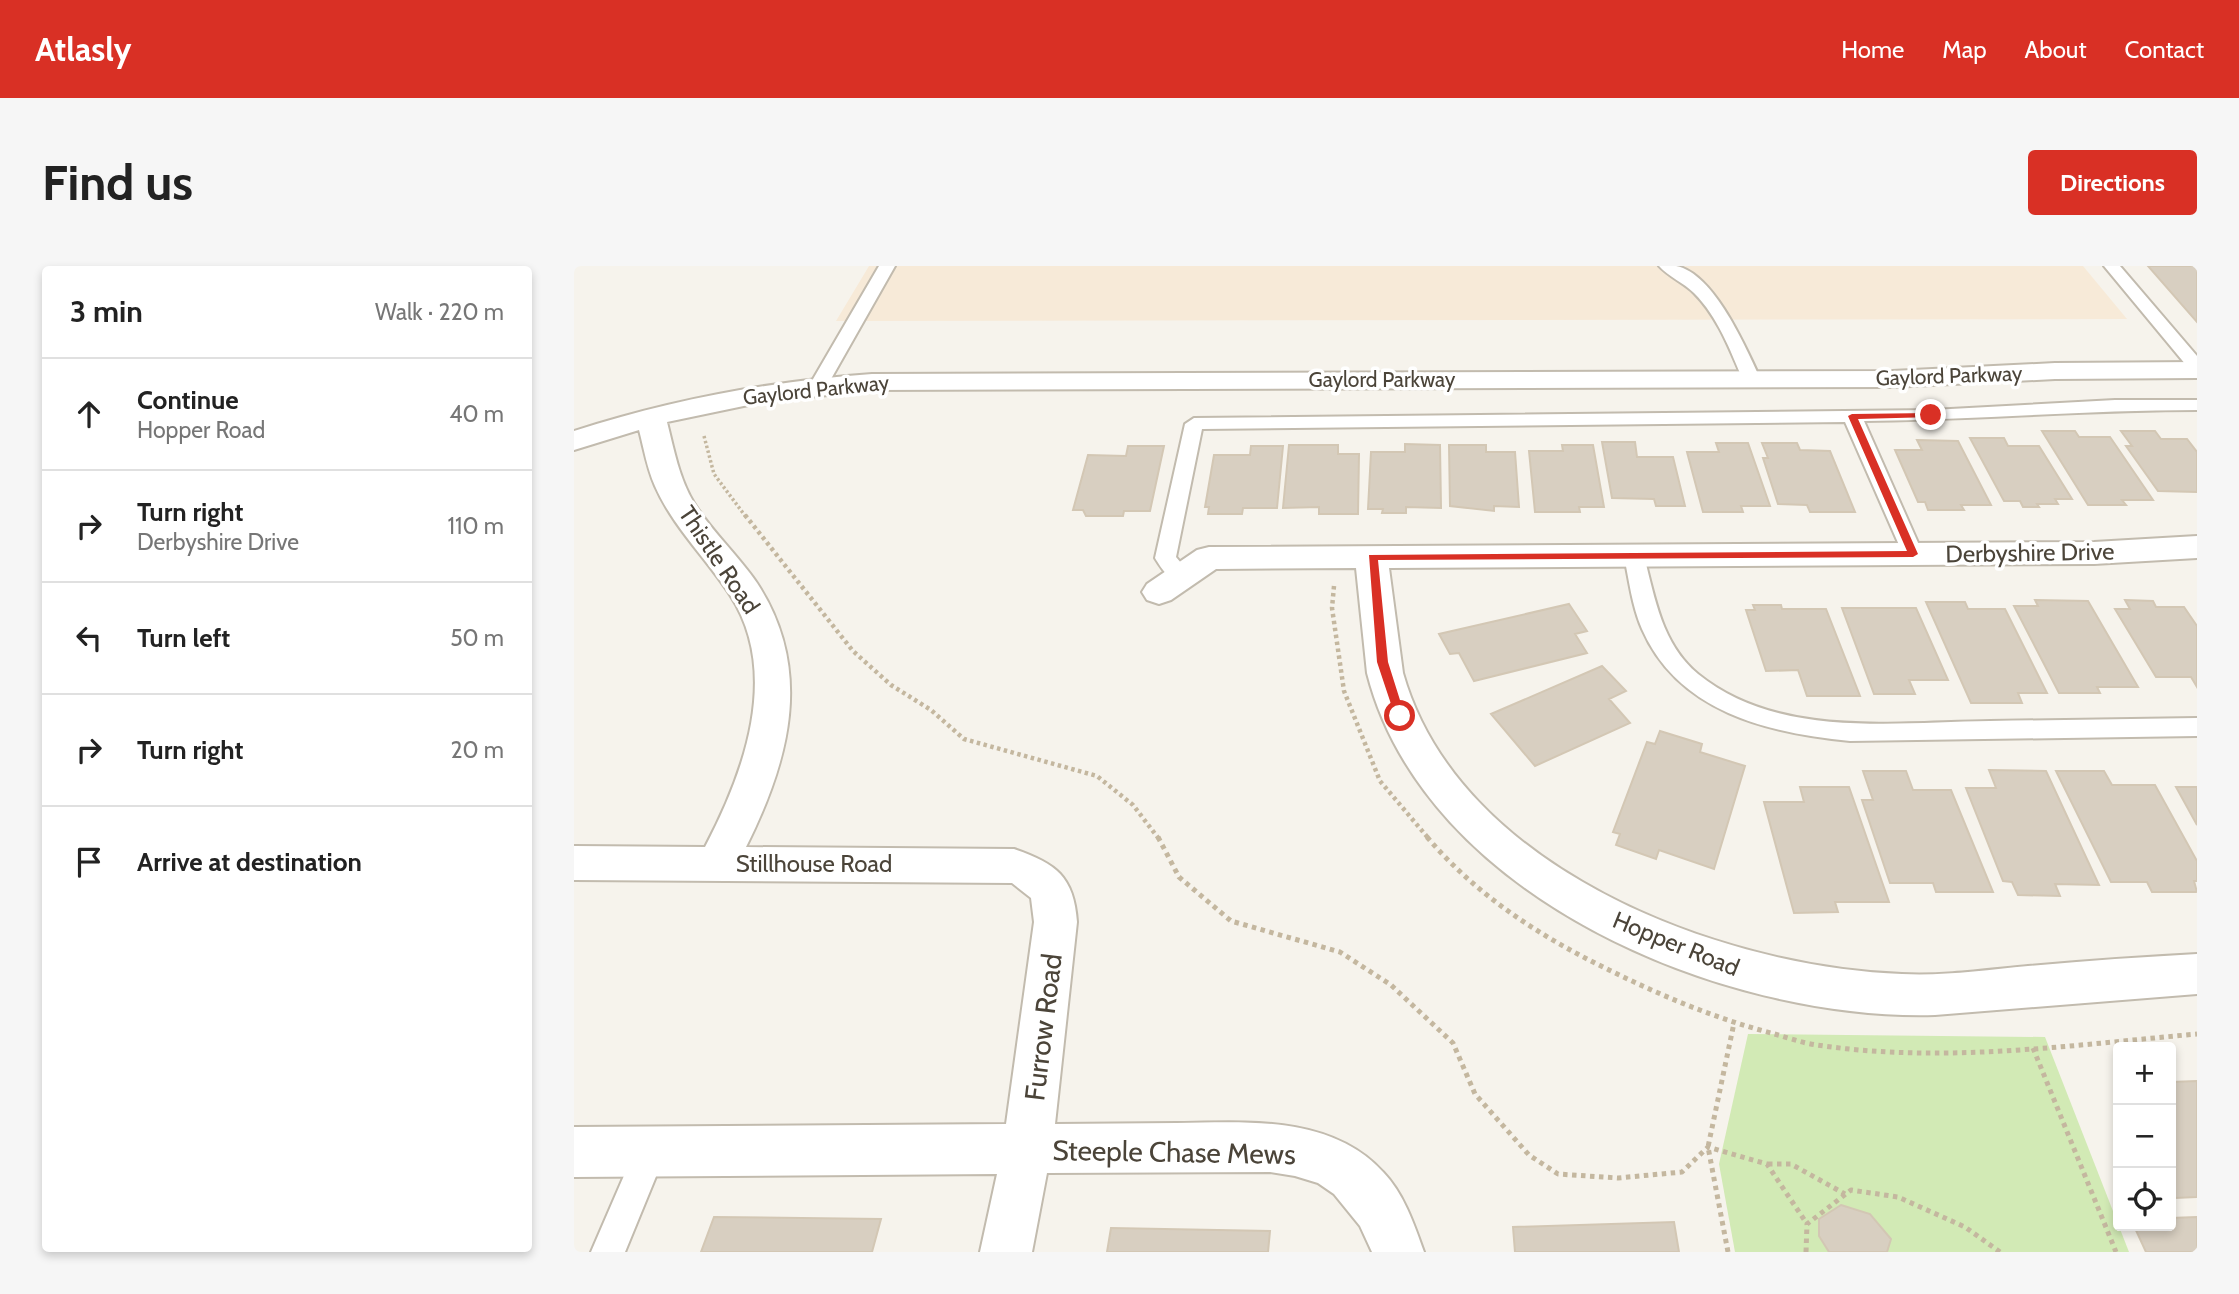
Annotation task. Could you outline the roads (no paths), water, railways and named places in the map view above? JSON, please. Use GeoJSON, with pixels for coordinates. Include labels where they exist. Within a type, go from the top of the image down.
{"type":"FeatureCollection","features":[{"type":"Feature","properties":{"kind":"street","name":"Gaylord Parkway"},"geometry":{"type":"LineString","coordinates":[[574,440],[651,417],[738,397],[818,386],[904,381],[1892,379],[2054,371],[2197,369]]}},
{"type":"Feature","properties":{"kind":"street","name":"Thistle Road"},"geometry":{"type":"LineString","coordinates":[[651,417],[671,489],[750,600],[760,620],[769,650],[773,702],[766,750],[748,804],[717,863]]}},
{"type":"Feature","properties":{"kind":"street","name":"Derbyshire Drive"},"geometry":{"type":"LineString","coordinates":[[1171,584],[1209,558],[2094,553],[2197,547]]}},
{"type":"Feature","properties":{"kind":"street","name":"Hopper Road"},"geometry":{"type":"LineString","coordinates":[[1372,557],[1379,636],[1389,689],[1409,734],[1432,771],[1470,816],[1529,868],[1588,907],[1628,928],[1700,958],[1745,972],[1808,986],[1855,992],[1948,994],[2197,974]]}},
{"type":"Feature","properties":{"kind":"street","name":"Stillhouse Road"},"geometry":{"type":"LineString","coordinates":[[574,863],[1014,866],[1037,874],[1048,886]]}},
{"type":"Feature","properties":{"kind":"street","name":"Furrow Road"},"geometry":{"type":"LineString","coordinates":[[1006,1252],[1027,1150],[1055,936],[1056,911],[1048,886]]}},
{"type":"Feature","properties":{"kind":"street","name":"Steeple Chase Mews"},"geometry":{"type":"LineString","coordinates":[[574,1152],[1270,1147],[1301,1151],[1323,1158],[1356,1180],[1377,1205],[1398,1252]]}},
{"type":"Feature","properties":{"kind":"lane"},"geometry":{"type":"LineString","coordinates":[[818,386],[887,266]]}},
{"type":"Feature","properties":{"kind":"lane"},"geometry":{"type":"LineString","coordinates":[[1667,266],[1699,288],[1715,304],[1752,380]]}},
{"type":"Feature","properties":{"kind":"lane"},"geometry":{"type":"LineString","coordinates":[[2112,266],[2197,369]]}},
{"type":"Feature","properties":{"kind":"lane"},"geometry":{"type":"LineString","coordinates":[[1171,584],[1165,558],[1194,424],[1931,415],[2115,405],[2197,405]]}},
{"type":"Feature","properties":{"kind":"lane"},"geometry":{"type":"LineString","coordinates":[[1852,416],[1913,554]]}},
{"type":"Feature","properties":{"kind":"lane"},"geometry":{"type":"LineString","coordinates":[[1634,556],[1651,624],[1673,663],[1720,699],[1765,719],[1814,729],[1850,732],[2197,727]]}},
{"type":"Feature","properties":{"kind":"lane"},"geometry":{"type":"LineString","coordinates":[[608,1252],[650,1152]]}}]}
